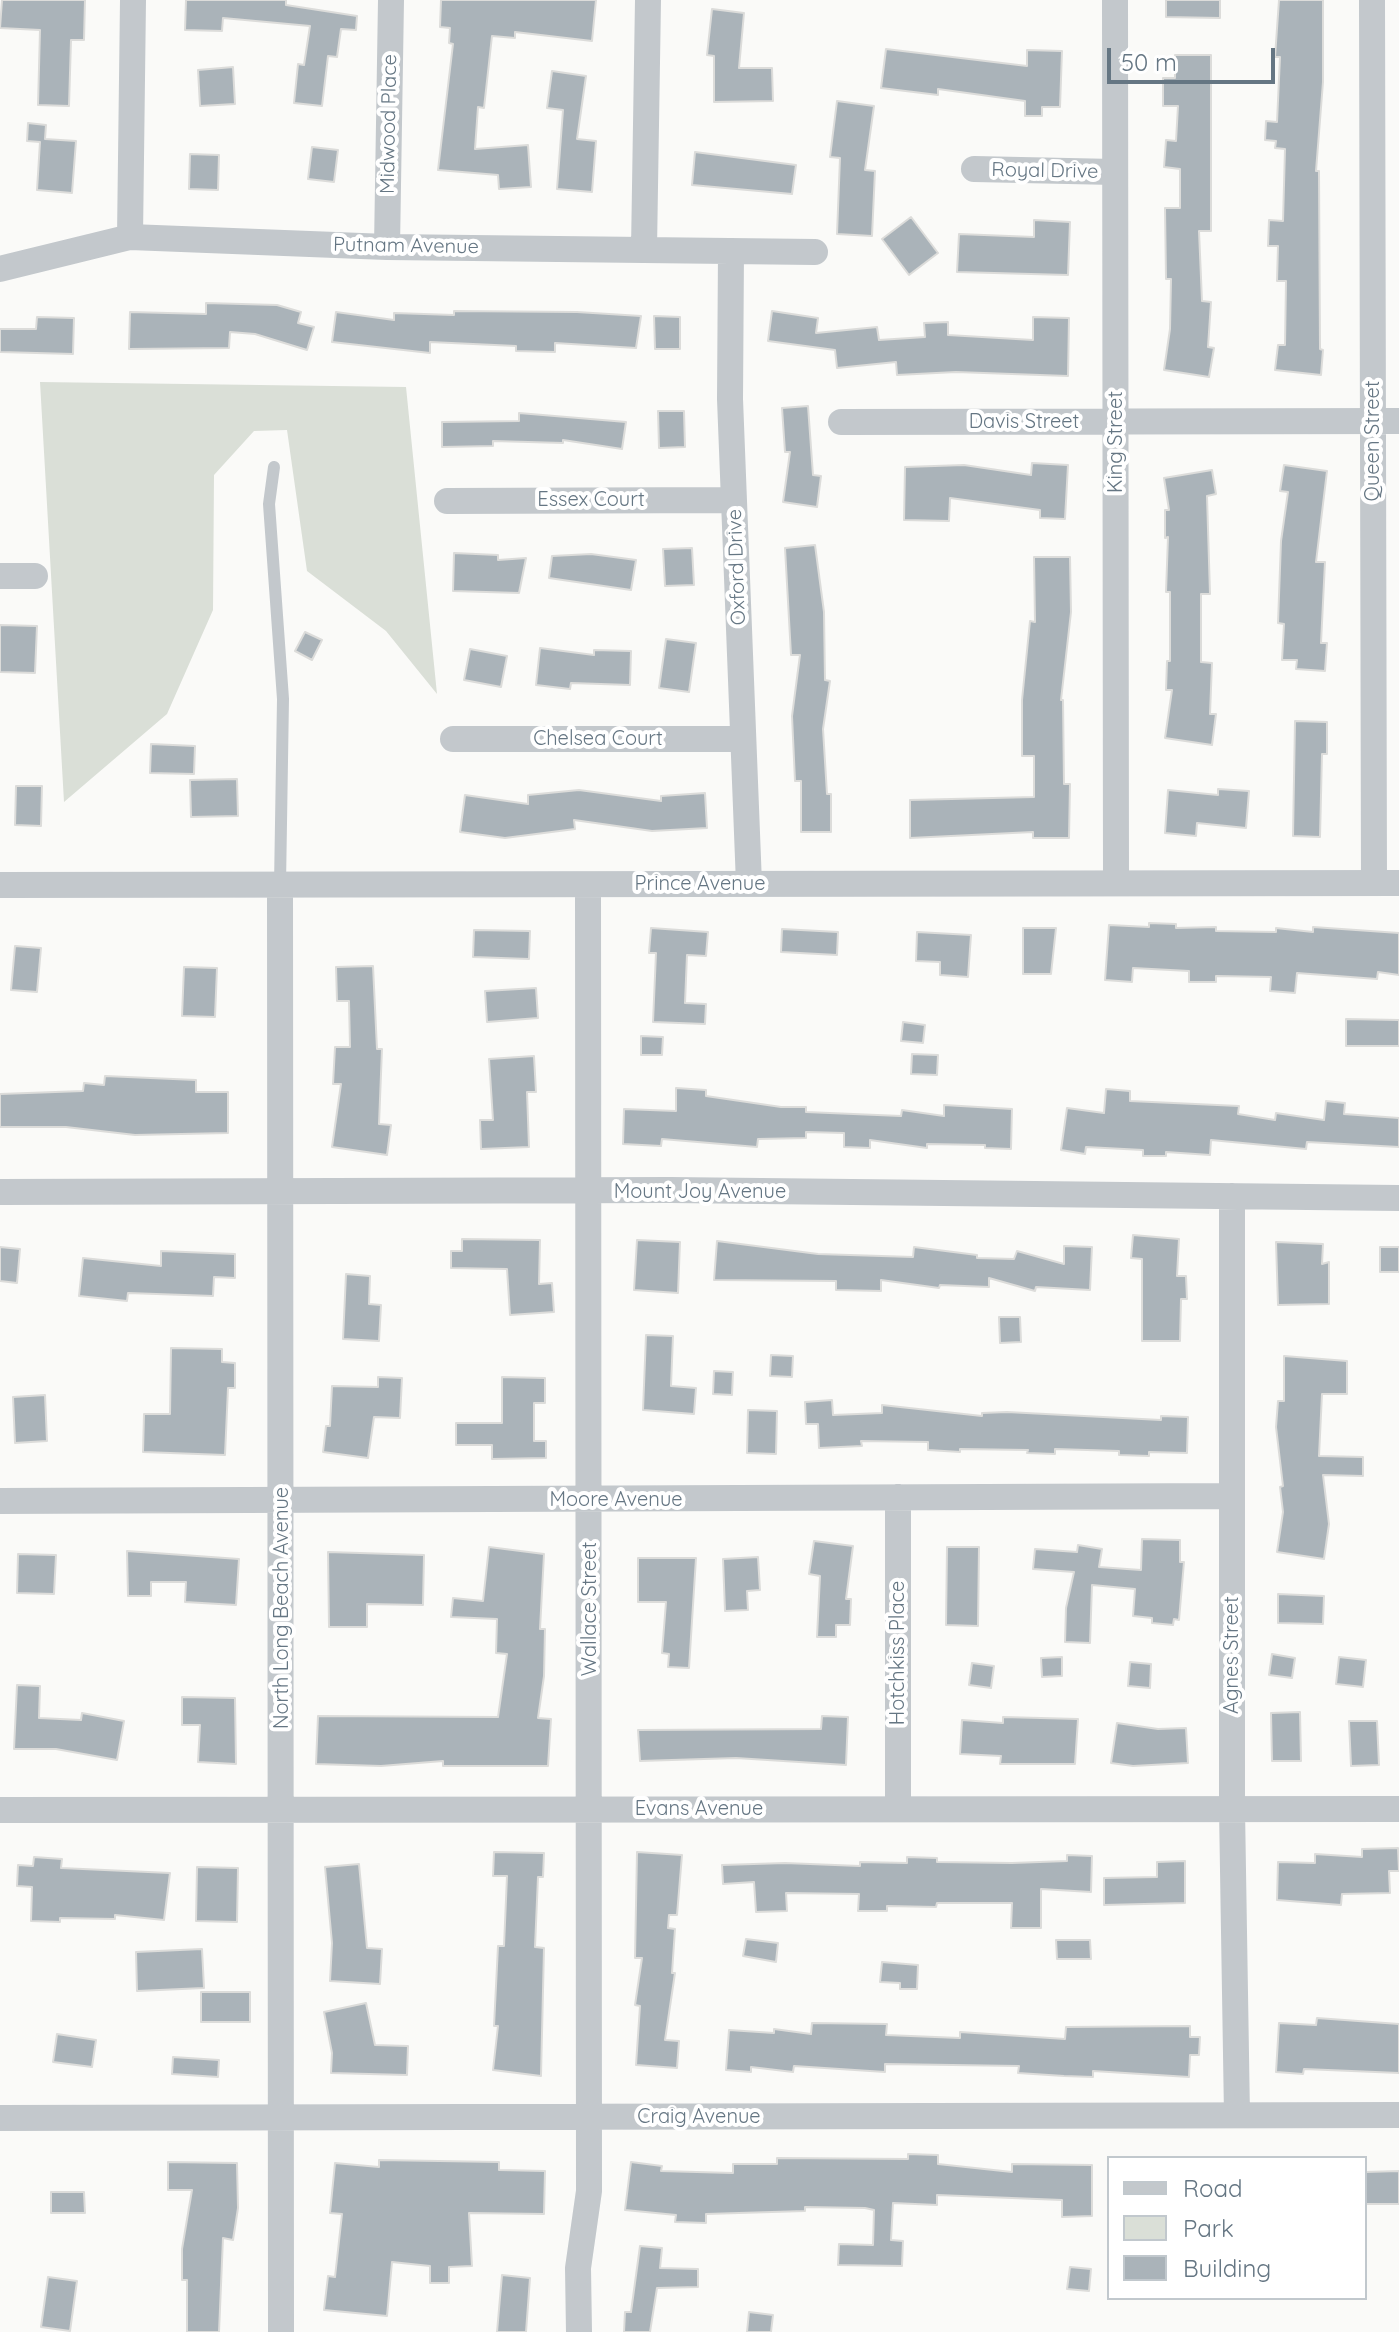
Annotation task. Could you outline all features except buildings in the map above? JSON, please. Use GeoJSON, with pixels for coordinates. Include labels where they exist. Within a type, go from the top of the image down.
{"type":"FeatureCollection","features":[{"type":"Feature","properties":{"kind":"street"},"geometry":{"type":"LineString","coordinates":[[130,237],[133,0]]}},
{"type":"Feature","properties":{"kind":"street","name":"Midwood Place"},"geometry":{"type":"LineString","coordinates":[[387,247],[391,0]]}},
{"type":"Feature","properties":{"kind":"street"},"geometry":{"type":"LineString","coordinates":[[644,249],[648,0]]}},
{"type":"Feature","properties":{"kind":"street","name":"King Street"},"geometry":{"type":"LineString","coordinates":[[1115,0],[1116,883]]}},
{"type":"Feature","properties":{"kind":"street","name":"Queen Street"},"geometry":{"type":"LineString","coordinates":[[1372,0],[1373,421],[1387,883]]}},
{"type":"Feature","properties":{"kind":"street","name":"Royal Drive"},"geometry":{"type":"LineString","coordinates":[[974,169],[1115,172]]}},
{"type":"Feature","properties":{"kind":"street","name":"Putnam Avenue"},"geometry":{"type":"LineString","coordinates":[[0,269],[130,237],[387,247],[815,252]]}},
{"type":"Feature","properties":{"kind":"street","name":"Oxford Drive"},"geometry":{"type":"LineString","coordinates":[[731,251],[734,500],[749,884]]}},
{"type":"Feature","properties":{"kind":"street","name":"Davis Street"},"geometry":{"type":"LineString","coordinates":[[841,422],[1399,421]]}},
{"type":"Feature","properties":{"kind":"street","name":"Essex Court"},"geometry":{"type":"LineString","coordinates":[[447,501],[734,500]]}},
{"type":"Feature","properties":{"kind":"street"},"geometry":{"type":"LineString","coordinates":[[0,576],[35,576]]}},
{"type":"Feature","properties":{"kind":"street","name":"Chelsea Court"},"geometry":{"type":"LineString","coordinates":[[453,739],[743,739]]}},
{"type":"Feature","properties":{"kind":"street","name":"Prince Avenue"},"geometry":{"type":"LineString","coordinates":[[0,885],[1387,883]]}},
{"type":"Feature","properties":{"kind":"street","name":"North Long Beach Avenue"},"geometry":{"type":"LineString","coordinates":[[280,885],[281,2332]]}},
{"type":"Feature","properties":{"kind":"street","name":"Wallace Street"},"geometry":{"type":"LineString","coordinates":[[579,2332],[578,2268],[589,2191],[588,885]]}},
{"type":"Feature","properties":{"kind":"street","name":"Mount Joy Avenue"},"geometry":{"type":"LineString","coordinates":[[0,1192],[589,1192],[1399,1198]]}},
{"type":"Feature","properties":{"kind":"street","name":"Agnes Street"},"geometry":{"type":"LineString","coordinates":[[1232,1196],[1232,1809],[1237,2115]]}},
{"type":"Feature","properties":{"kind":"street","name":"Moore Avenue"},"geometry":{"type":"LineString","coordinates":[[0,1501],[1232,1496]]}},
{"type":"Feature","properties":{"kind":"street","name":"Hotchkiss Place"},"geometry":{"type":"LineString","coordinates":[[898,1497],[898,1808]]}},
{"type":"Feature","properties":{"kind":"street","name":"Evans Avenue"},"geometry":{"type":"LineString","coordinates":[[0,1810],[1399,1809]]}},
{"type":"Feature","properties":{"kind":"street","name":"Craig Avenue"},"geometry":{"type":"LineString","coordinates":[[0,2118],[1399,2115]]}},
{"type":"Feature","properties":{"kind":"lane"},"geometry":{"type":"LineString","coordinates":[[274,467],[269,504],[283,699],[280,885]]}},
{"type":"Feature","properties":{"kind":"green space"},"geometry":{"type":"Polygon","coordinates":[[[40,382],[406,387],[437,694],[386,631],[307,571],[287,430],[254,431],[214,475],[213,610],[167,714],[64,802],[40,382]]]}}]}
